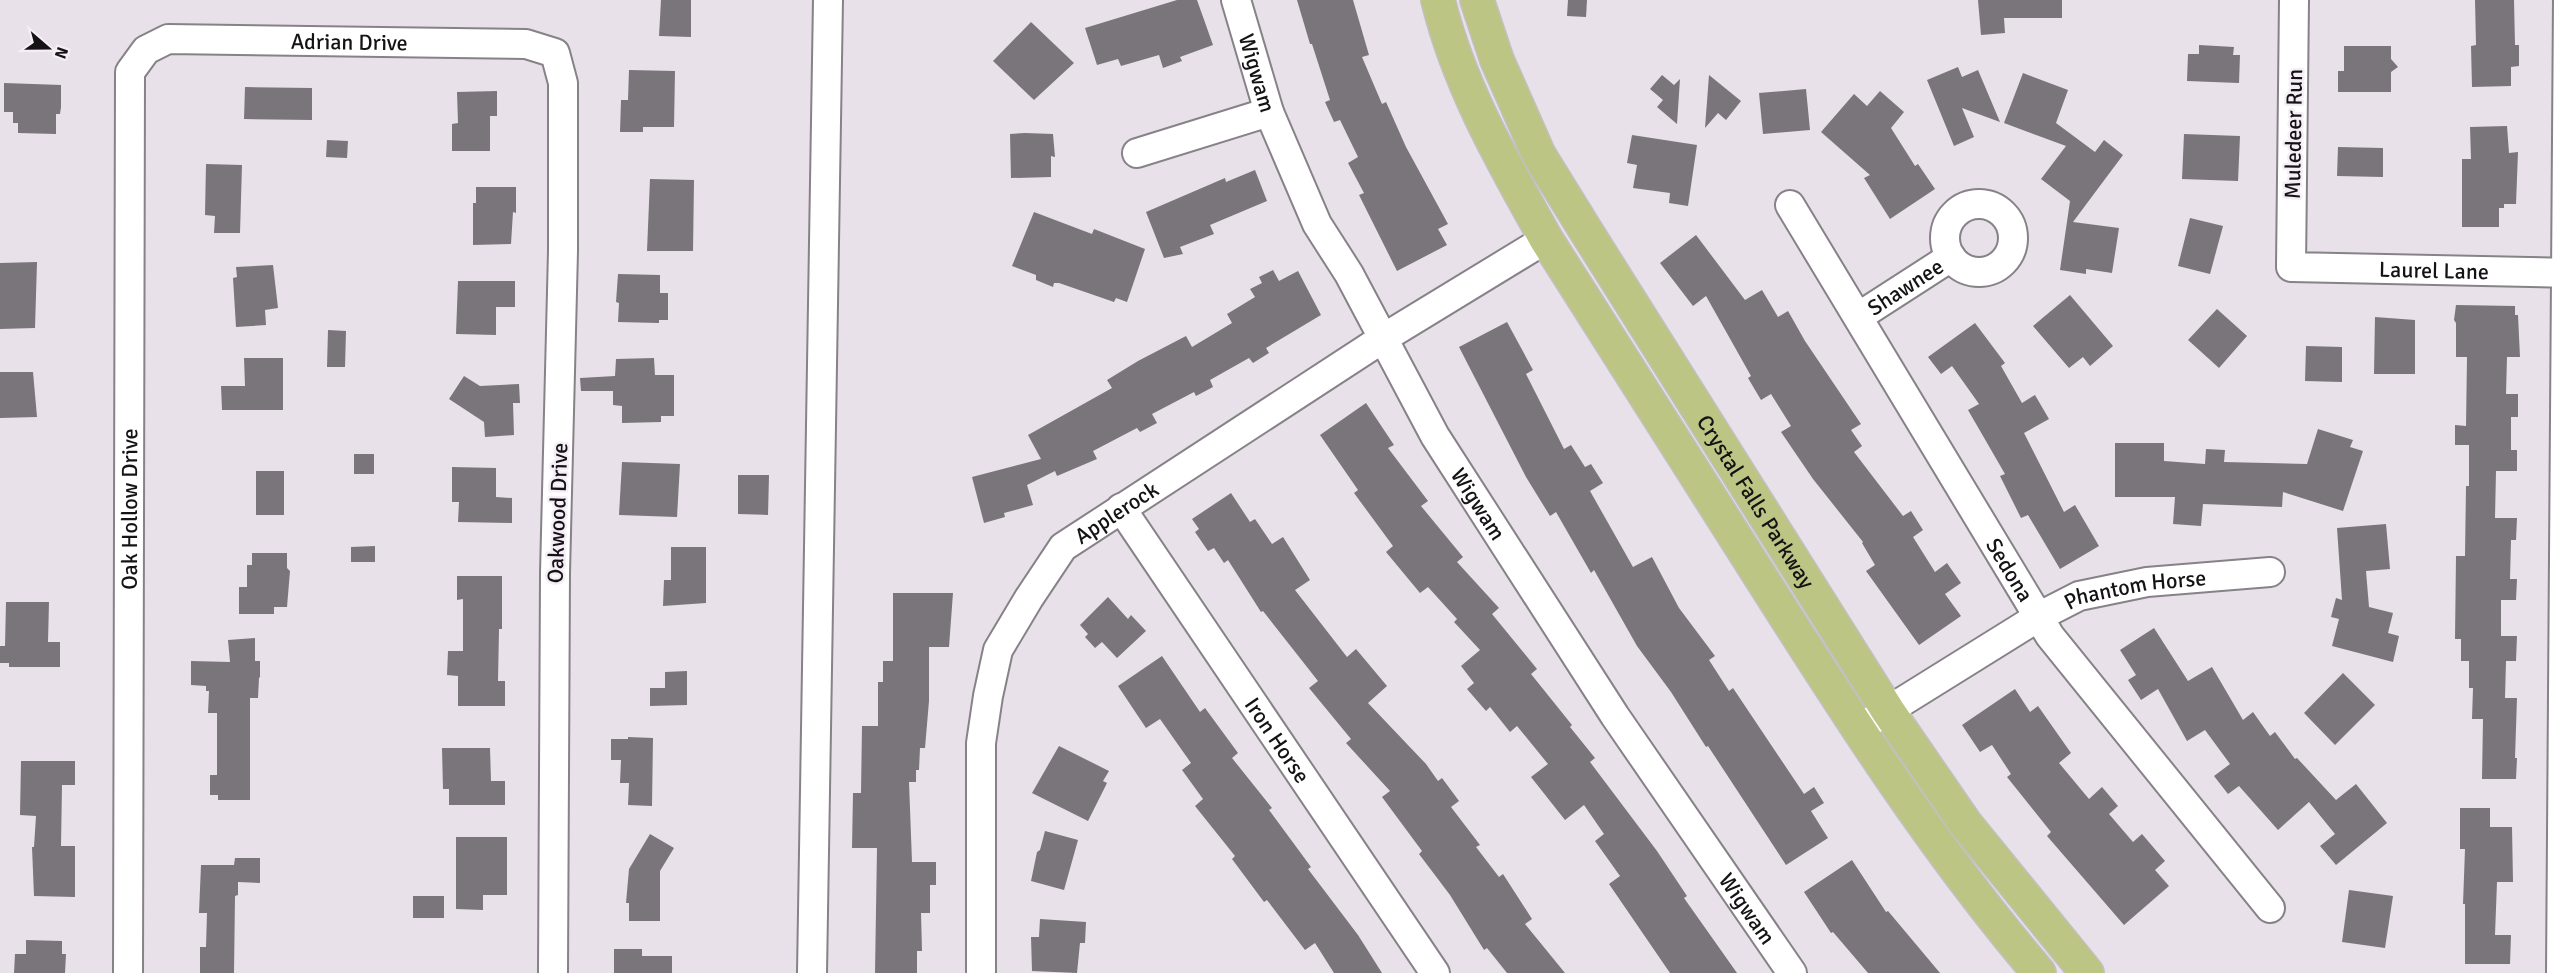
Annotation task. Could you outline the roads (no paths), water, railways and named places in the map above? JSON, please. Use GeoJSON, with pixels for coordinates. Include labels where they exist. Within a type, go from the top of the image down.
{"type":"FeatureCollection","features":[{"type":"Feature","properties":{"kind":"main road","name":"Crystal Falls Parkway"},"geometry":{"type":"LineString","coordinates":[[1437,0],[1464,83],[1499,155],[1546,239],[1857,729],[1933,840],[2004,932],[2039,973]]}},
{"type":"Feature","properties":{"kind":"main road","name":"Crystal Falls Parkway"},"geometry":{"type":"LineString","coordinates":[[1477,0],[1497,60],[1539,154],[1888,711],[1965,823],[2087,973]]}},
{"type":"Feature","properties":{"kind":"street"},"geometry":{"type":"LineString","coordinates":[[812,973],[828,0]]}},
{"type":"Feature","properties":{"kind":"street","name":"Wigwam"},"geometry":{"type":"LineString","coordinates":[[1236,0],[1269,111],[1317,224],[1349,274],[1435,436],[1608,706],[1792,973]]}},
{"type":"Feature","properties":{"kind":"street","name":"Muledeer Run"},"geometry":{"type":"LineString","coordinates":[[2291,267],[2294,0]]}},
{"type":"Feature","properties":{"kind":"street"},"geometry":{"type":"LineString","coordinates":[[2560,973],[2570,273],[2568,0]]}},
{"type":"Feature","properties":{"kind":"street","name":"Adrian Drive"},"geometry":{"type":"LineString","coordinates":[[146,50],[168,39],[526,44],[555,53]]}},
{"type":"Feature","properties":{"kind":"street","name":"Oak Hollow Drive"},"geometry":{"type":"LineString","coordinates":[[128,973],[130,72],[146,50]]}},
{"type":"Feature","properties":{"kind":"street","name":"Oakwood Drive"},"geometry":{"type":"LineString","coordinates":[[553,973],[555,573],[563,252],[563,82],[555,53]]}},
{"type":"Feature","properties":{"kind":"street"},"geometry":{"type":"LineString","coordinates":[[1137,153],[1269,111]]}},
{"type":"Feature","properties":{"kind":"street","name":"Sedona"},"geometry":{"type":"LineString","coordinates":[[1791,205],[2050,636],[2270,908]]}},
{"type":"Feature","properties":{"kind":"street","name":"Applerock"},"geometry":{"type":"LineString","coordinates":[[981,973],[981,743],[987,696],[998,650],[1029,598],[1063,548],[1382,339],[1546,239]]}},
{"type":"Feature","properties":{"kind":"street","name":"Shawnee"},"geometry":{"type":"LineString","coordinates":[[1858,317],[1951,257]]}},
{"type":"Feature","properties":{"kind":"street","name":"Laurel Lane"},"geometry":{"type":"LineString","coordinates":[[2291,267],[2570,273]]}},
{"type":"Feature","properties":{"kind":"street","name":"Iron Horse"},"geometry":{"type":"LineString","coordinates":[[1121,508],[1435,973]]}},
{"type":"Feature","properties":{"kind":"street","name":"Phantom Horse"},"geometry":{"type":"LineString","coordinates":[[1857,729],[2040,616],[2079,596],[2147,582],[2270,572]]}}]}
